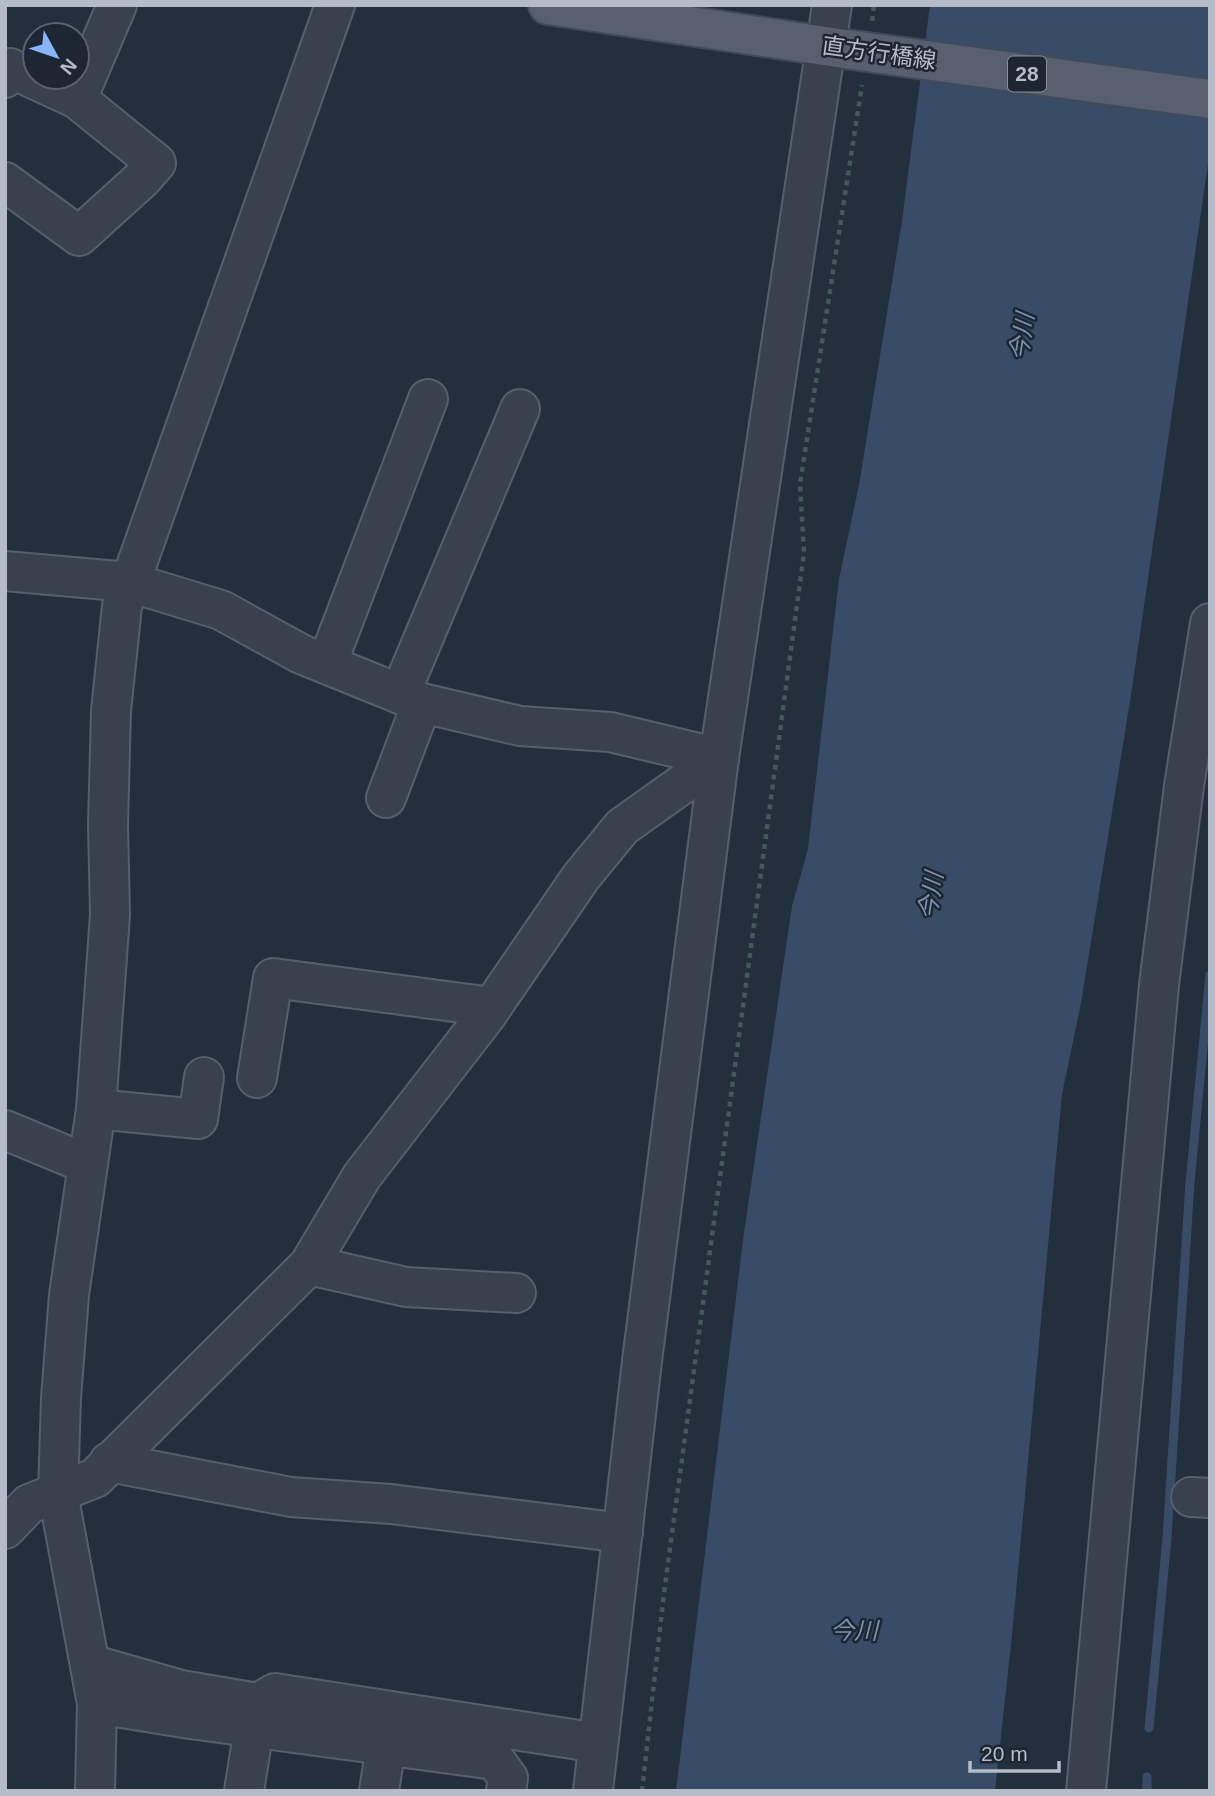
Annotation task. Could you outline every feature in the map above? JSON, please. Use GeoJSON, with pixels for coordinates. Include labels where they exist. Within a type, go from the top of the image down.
{"type":"FeatureCollection","features":[{"type":"Feature","properties":{"kind":"main road","name":"直方行橋線"},"geometry":{"type":"LineString","coordinates":[[548,5],[1210,99]]}},
{"type":"Feature","properties":{"kind":"street"},"geometry":{"type":"LineString","coordinates":[[77,99],[117,5]]}},
{"type":"Feature","properties":{"kind":"street"},"geometry":{"type":"LineString","coordinates":[[95,1791],[97,1703],[58,1493],[61,1398],[69,1295],[96,1109],[110,915],[108,825],[111,710],[122,606],[335,5]]}},
{"type":"Feature","properties":{"kind":"street"},"geometry":{"type":"LineString","coordinates":[[593,1791],[622,1533],[719,758],[851,49],[832,5]]}},
{"type":"Feature","properties":{"kind":"street"},"geometry":{"type":"LineString","coordinates":[[5,78],[10,68],[77,99],[156,163],[79,236],[5,182]]}},
{"type":"Feature","properties":{"kind":"street"},"geometry":{"type":"LineString","coordinates":[[327,664],[428,399]]}},
{"type":"Feature","properties":{"kind":"street"},"geometry":{"type":"LineString","coordinates":[[386,798],[411,699],[520,409]]}},
{"type":"Feature","properties":{"kind":"street"},"geometry":{"type":"LineString","coordinates":[[5,571],[129,582],[221,610],[301,654],[411,699],[520,726],[610,732],[719,758]]}},
{"type":"Feature","properties":{"kind":"street"},"geometry":{"type":"LineString","coordinates":[[1086,1791],[1162,958],[1184,786],[1210,623]]}},
{"type":"Feature","properties":{"kind":"street"},"geometry":{"type":"LineString","coordinates":[[5,1529],[29,1504],[95,1478],[309,1265],[362,1176],[492,1007],[581,877],[622,827],[719,758]]}},
{"type":"Feature","properties":{"kind":"street"},"geometry":{"type":"LineString","coordinates":[[257,1079],[273,978],[492,1007]]}},
{"type":"Feature","properties":{"kind":"street"},"geometry":{"type":"LineString","coordinates":[[96,1109],[198,1119],[204,1077]]}},
{"type":"Feature","properties":{"kind":"street"},"geometry":{"type":"LineString","coordinates":[[5,1130],[87,1164]]}},
{"type":"Feature","properties":{"kind":"street"},"geometry":{"type":"LineString","coordinates":[[309,1265],[406,1287],[516,1293]]}},
{"type":"Feature","properties":{"kind":"street"},"geometry":{"type":"LineString","coordinates":[[109,1462],[291,1497],[391,1504],[622,1533]]}},
{"type":"Feature","properties":{"kind":"street"},"geometry":{"type":"LineString","coordinates":[[90,1664],[181,1690],[258,1703],[275,1693],[598,1743]]}},
{"type":"Feature","properties":{"kind":"street"},"geometry":{"type":"LineString","coordinates":[[97,1703],[254,1728],[495,1760],[508,1778],[506,1791]]}},
{"type":"Feature","properties":{"kind":"street"},"geometry":{"type":"LineString","coordinates":[[244,1791],[254,1728]]}},
{"type":"Feature","properties":{"kind":"street"},"geometry":{"type":"LineString","coordinates":[[379,1791],[386,1746]]}},
{"type":"Feature","properties":{"kind":"path"},"geometry":{"type":"LineString","coordinates":[[642,1791],[664,1593],[804,553],[800,484],[851,49],[874,5]]}},
{"type":"Feature","properties":{"kind":"water","name":"今川"},"geometry":{"type":"Polygon","coordinates":[[[930,5],[1210,5],[1210,150],[1132,689],[1081,1003],[1062,1094],[995,1791],[676,1791],[743,1240],[792,906],[808,849],[839,579],[859,485],[902,221],[930,5]]]}},
{"type":"Feature","properties":{"kind":"waterway"},"geometry":{"type":"LineString","coordinates":[[1149,1728],[1167,1538],[1190,1183],[1210,975]]}},
{"type":"Feature","properties":{"kind":"waterway"},"geometry":{"type":"LineString","coordinates":[[1147,1777],[1147,1791]]}}]}
